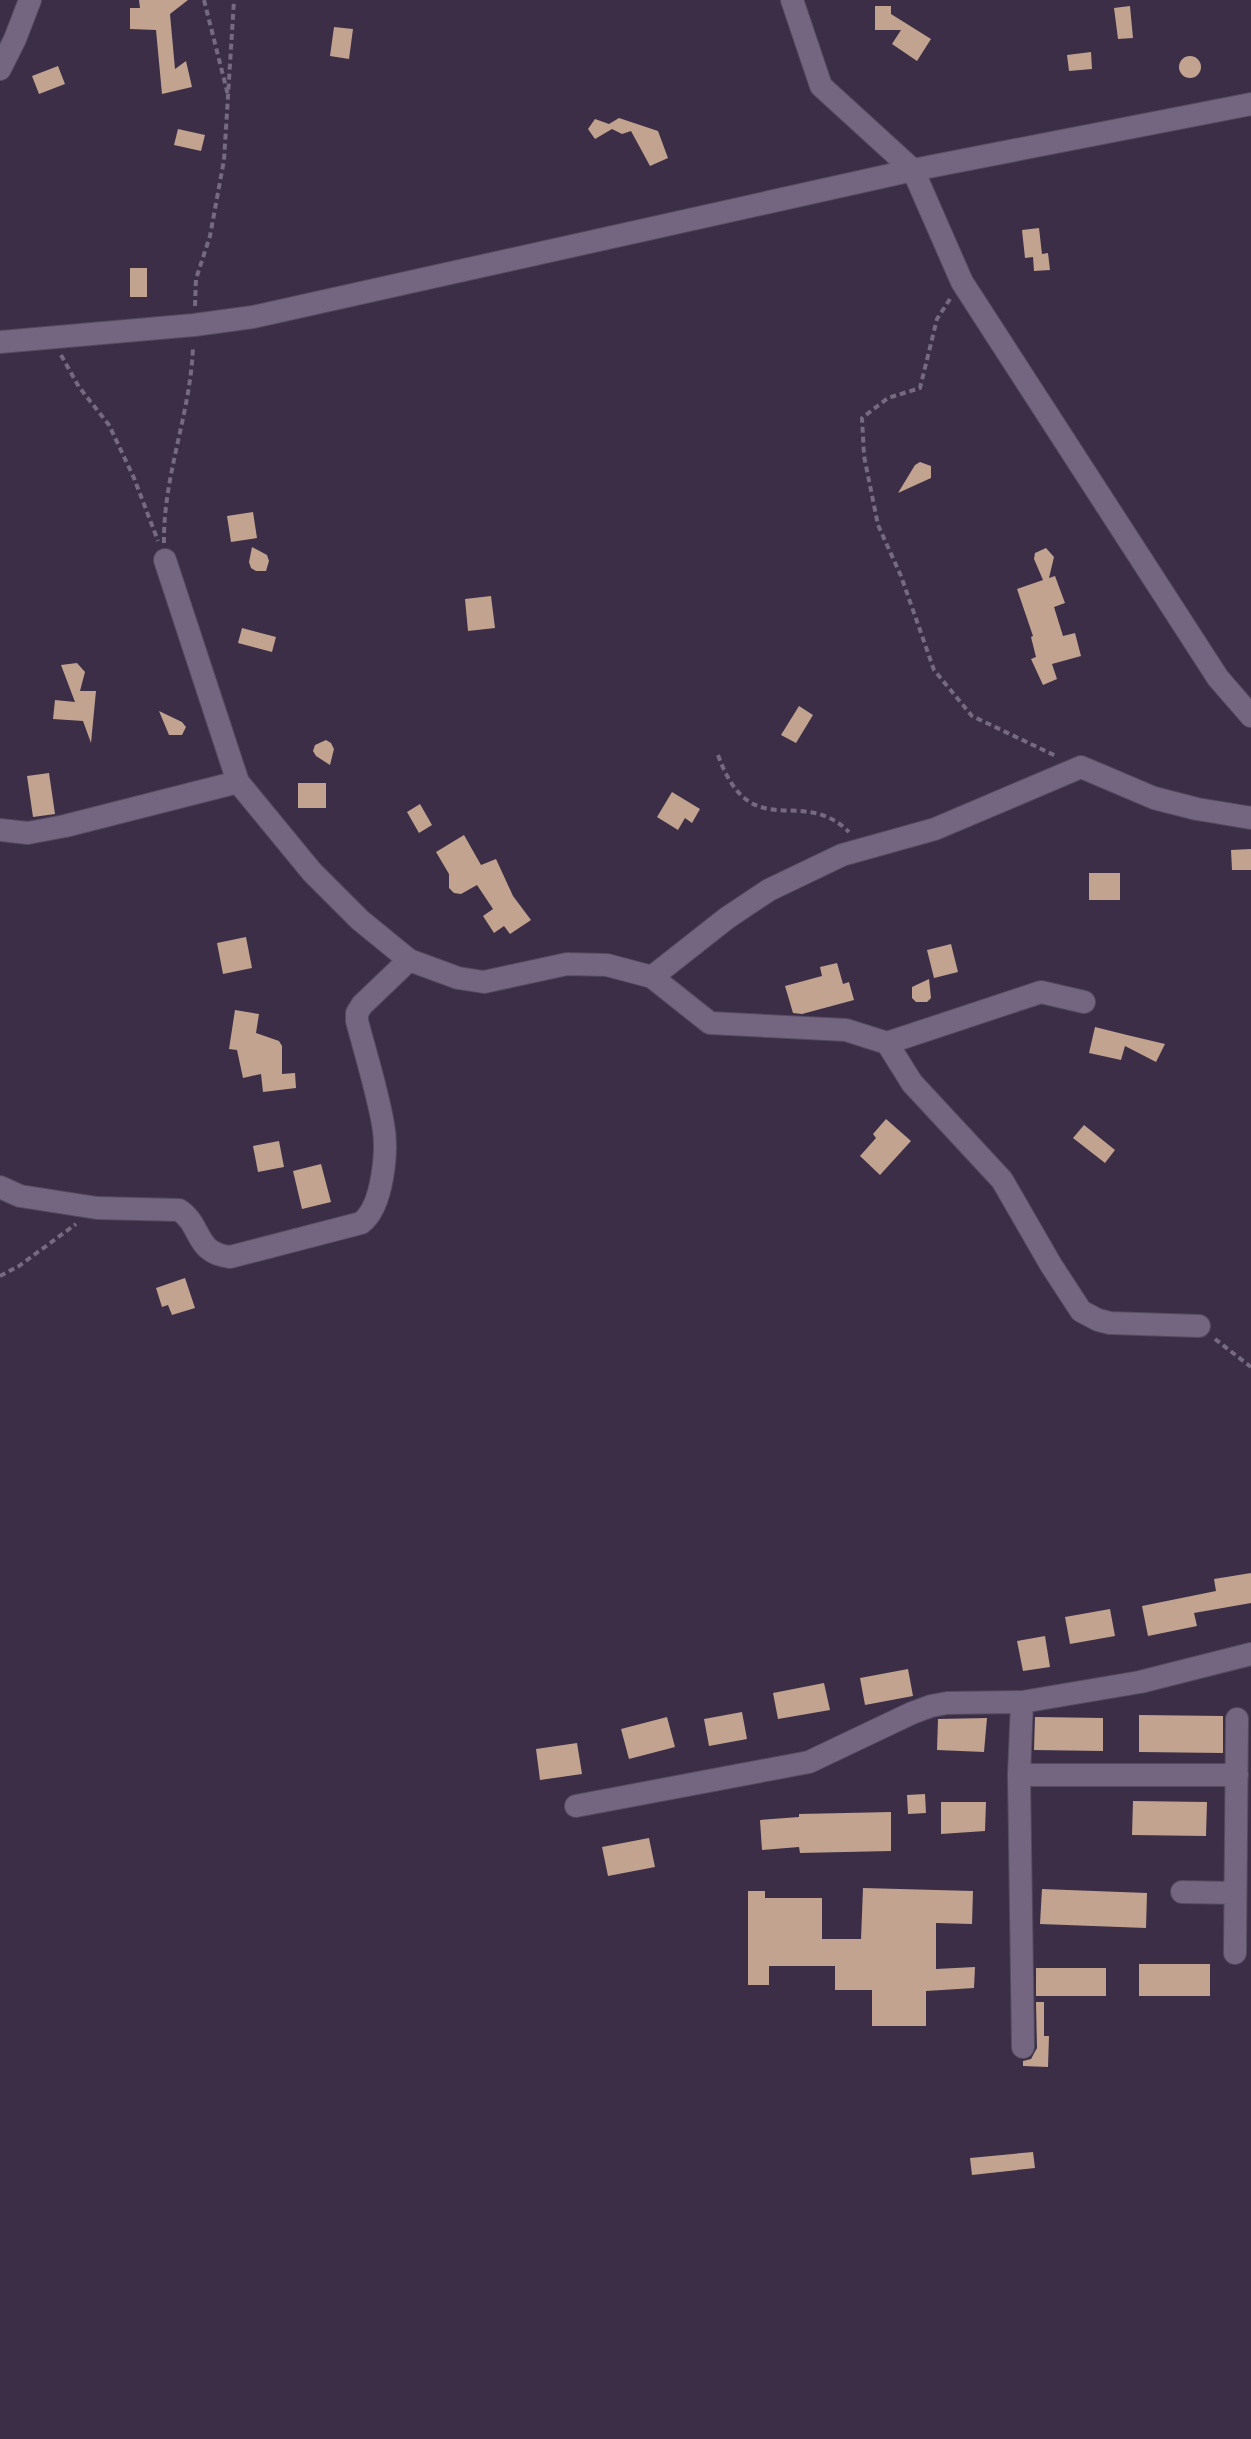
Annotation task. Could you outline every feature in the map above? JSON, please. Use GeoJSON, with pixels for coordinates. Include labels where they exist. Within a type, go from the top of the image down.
{"type":"FeatureCollection","features":[{"type":"Feature","properties":{"kind":"street"},"geometry":{"type":"LineString","coordinates":[[0,69],[30,0]]}},
{"type":"Feature","properties":{"kind":"street"},"geometry":{"type":"LineString","coordinates":[[792,0],[821,86],[913,170],[962,282],[1218,678],[1251,716]]}},
{"type":"Feature","properties":{"kind":"street"},"geometry":{"type":"LineString","coordinates":[[0,342],[253,317],[913,170],[1251,104]]}},
{"type":"Feature","properties":{"kind":"street"},"geometry":{"type":"LineString","coordinates":[[165,560],[238,782],[312,872],[360,920],[409,960],[458,978],[484,982],[567,964],[607,965],[652,977],[710,1023],[846,1030],[887,1043],[1041,992],[1084,1002]]}},
{"type":"Feature","properties":{"kind":"street"},"geometry":{"type":"LineString","coordinates":[[652,977],[727,918],[769,890],[842,855],[935,829],[1081,767],[1154,798],[1251,818]]}},
{"type":"Feature","properties":{"kind":"street"},"geometry":{"type":"LineString","coordinates":[[0,830],[28,833],[65,826],[238,782]]}},
{"type":"Feature","properties":{"kind":"street"},"geometry":{"type":"LineString","coordinates":[[0,1187],[20,1196],[97,1208],[179,1210],[186,1214],[211,1253],[230,1257],[361,1223],[369,1217],[379,1198],[385,1137],[357,1013],[409,960]]}},
{"type":"Feature","properties":{"kind":"street"},"geometry":{"type":"LineString","coordinates":[[887,1043],[912,1083],[1002,1180],[1081,1311],[1110,1323],[1199,1326]]}},
{"type":"Feature","properties":{"kind":"street"},"geometry":{"type":"LineString","coordinates":[[576,1806],[809,1762],[931,1706],[1022,1702],[1140,1682],[1251,1654]]}},
{"type":"Feature","properties":{"kind":"street"},"geometry":{"type":"LineString","coordinates":[[1022,1702],[1019,1775],[1023,2047]]}},
{"type":"Feature","properties":{"kind":"street"},"geometry":{"type":"LineString","coordinates":[[1235,1953],[1237,1719]]}},
{"type":"Feature","properties":{"kind":"street"},"geometry":{"type":"LineString","coordinates":[[1019,1775],[1237,1775]]}},
{"type":"Feature","properties":{"kind":"street"},"geometry":{"type":"LineString","coordinates":[[1182,1892],[1235,1893]]}},
{"type":"Feature","properties":{"kind":"path"},"geometry":{"type":"LineString","coordinates":[[204,0],[229,101]]}},
{"type":"Feature","properties":{"kind":"path"},"geometry":{"type":"LineString","coordinates":[[165,560],[164,517],[169,474],[192,374],[196,279],[210,236],[224,160],[234,0]]}},
{"type":"Feature","properties":{"kind":"path"},"geometry":{"type":"LineString","coordinates":[[962,282],[937,319],[920,388],[888,398],[862,418],[864,456],[878,525],[901,576],[934,670],[972,716],[1023,743],[1081,767]]}},
{"type":"Feature","properties":{"kind":"path"},"geometry":{"type":"LineString","coordinates":[[52,339],[79,387],[109,425],[134,478],[165,560]]}},
{"type":"Feature","properties":{"kind":"path"},"geometry":{"type":"LineString","coordinates":[[718,755],[727,779],[745,801],[779,812],[819,812],[843,826],[864,848]]}},
{"type":"Feature","properties":{"kind":"path"},"geometry":{"type":"LineString","coordinates":[[0,1276],[48,1246],[97,1208]]}},
{"type":"Feature","properties":{"kind":"path"},"geometry":{"type":"LineString","coordinates":[[1199,1326],[1251,1367]]}},
{"type":"Feature","properties":{"kind":"building"},"geometry":{"type":"Polygon","coordinates":[[[139,0],[188,0],[170,14],[175,69],[186,61],[192,87],[162,94],[156,30],[130,29],[130,8],[140,8],[139,0]]]}},
{"type":"Feature","properties":{"kind":"building"},"geometry":{"type":"Polygon","coordinates":[[[875,6],[891,6],[891,14],[931,39],[917,61],[892,44],[901,30],[875,30],[875,6]]]}},
{"type":"Feature","properties":{"kind":"building"},"geometry":{"type":"Polygon","coordinates":[[[1130,6],[1133,38],[1118,39],[1114,8],[1130,6]]]}},
{"type":"Feature","properties":{"kind":"building"},"geometry":{"type":"Polygon","coordinates":[[[334,27],[353,29],[349,59],[330,56],[334,27]]]}},
{"type":"Feature","properties":{"kind":"building"},"geometry":{"type":"Polygon","coordinates":[[[1091,52],[1092,69],[1069,71],[1067,55],[1091,52]]]}},
{"type":"Feature","properties":{"kind":"building"},"geometry":{"type":"Polygon","coordinates":[[[1190,56],[1201,67],[1190,78],[1179,67],[1190,56]]]}},
{"type":"Feature","properties":{"kind":"building"},"geometry":{"type":"Polygon","coordinates":[[[58,66],[65,84],[39,94],[32,76],[58,66]]]}},
{"type":"Feature","properties":{"kind":"building"},"geometry":{"type":"Polygon","coordinates":[[[619,118],[658,131],[668,158],[650,166],[631,131],[622,134],[612,129],[595,139],[588,129],[595,119],[609,124],[619,118]]]}},
{"type":"Feature","properties":{"kind":"building"},"geometry":{"type":"Polygon","coordinates":[[[178,129],[205,135],[201,151],[174,145],[178,129]]]}},
{"type":"Feature","properties":{"kind":"building"},"geometry":{"type":"Polygon","coordinates":[[[1039,228],[1042,254],[1048,253],[1050,270],[1034,271],[1033,257],[1025,258],[1022,230],[1039,228]]]}},
{"type":"Feature","properties":{"kind":"building"},"geometry":{"type":"Polygon","coordinates":[[[130,268],[147,268],[147,297],[130,297],[130,268]]]}},
{"type":"Feature","properties":{"kind":"building"},"geometry":{"type":"Polygon","coordinates":[[[920,462],[931,466],[931,478],[898,493],[915,465],[920,462]]]}},
{"type":"Feature","properties":{"kind":"building"},"geometry":{"type":"Polygon","coordinates":[[[253,512],[257,538],[231,542],[227,516],[253,512]]]}},
{"type":"Feature","properties":{"kind":"building"},"geometry":{"type":"Polygon","coordinates":[[[252,547],[267,555],[266,571],[251,568],[252,547]]]}},
{"type":"Feature","properties":{"kind":"building"},"geometry":{"type":"Polygon","coordinates":[[[1046,548],[1054,557],[1049,578],[1055,576],[1065,603],[1054,607],[1063,636],[1075,633],[1081,656],[1052,664],[1057,679],[1043,685],[1031,659],[1036,657],[1033,636],[1017,589],[1043,580],[1034,559],[1035,553],[1046,548]]]}},
{"type":"Feature","properties":{"kind":"building"},"geometry":{"type":"Polygon","coordinates":[[[491,596],[495,628],[468,631],[465,599],[491,596]]]}},
{"type":"Feature","properties":{"kind":"building"},"geometry":{"type":"Polygon","coordinates":[[[242,628],[276,637],[272,652],[238,643],[242,628]]]}},
{"type":"Feature","properties":{"kind":"building"},"geometry":{"type":"Polygon","coordinates":[[[77,663],[85,672],[80,691],[96,691],[91,743],[83,721],[53,719],[55,700],[75,702],[61,665],[77,663]]]}},
{"type":"Feature","properties":{"kind":"building"},"geometry":{"type":"Polygon","coordinates":[[[799,706],[813,715],[796,743],[781,735],[799,706]]]}},
{"type":"Feature","properties":{"kind":"building"},"geometry":{"type":"Polygon","coordinates":[[[159,711],[182,722],[186,727],[182,735],[169,735],[159,711]]]}},
{"type":"Feature","properties":{"kind":"building"},"geometry":{"type":"Polygon","coordinates":[[[326,740],[334,749],[330,765],[313,751],[315,745],[326,740]]]}},
{"type":"Feature","properties":{"kind":"building"},"geometry":{"type":"Polygon","coordinates":[[[49,773],[55,814],[33,817],[27,776],[49,773]]]}},
{"type":"Feature","properties":{"kind":"building"},"geometry":{"type":"Polygon","coordinates":[[[298,783],[326,783],[326,808],[298,808],[298,783]]]}},
{"type":"Feature","properties":{"kind":"building"},"geometry":{"type":"Polygon","coordinates":[[[672,792],[700,809],[692,823],[685,818],[678,830],[657,817],[672,792]]]}},
{"type":"Feature","properties":{"kind":"building"},"geometry":{"type":"Polygon","coordinates":[[[420,804],[432,825],[419,833],[407,812],[420,804]]]}},
{"type":"Feature","properties":{"kind":"building"},"geometry":{"type":"Polygon","coordinates":[[[464,835],[481,865],[496,859],[513,896],[531,920],[510,934],[504,926],[494,933],[483,916],[493,909],[477,885],[461,894],[449,888],[449,874],[436,852],[464,835]]]}},
{"type":"Feature","properties":{"kind":"building"},"geometry":{"type":"Polygon","coordinates":[[[1251,849],[1251,870],[1232,870],[1231,850],[1251,849]]]}},
{"type":"Feature","properties":{"kind":"building"},"geometry":{"type":"Polygon","coordinates":[[[1089,873],[1120,873],[1120,900],[1089,900],[1089,873]]]}},
{"type":"Feature","properties":{"kind":"building"},"geometry":{"type":"Polygon","coordinates":[[[246,937],[252,968],[223,974],[217,943],[246,937]]]}},
{"type":"Feature","properties":{"kind":"building"},"geometry":{"type":"Polygon","coordinates":[[[951,944],[958,972],[934,978],[927,950],[951,944]]]}},
{"type":"Feature","properties":{"kind":"building"},"geometry":{"type":"Polygon","coordinates":[[[837,963],[843,984],[849,982],[854,1000],[802,1014],[793,1013],[785,986],[822,976],[820,967],[837,963]]]}},
{"type":"Feature","properties":{"kind":"building"},"geometry":{"type":"Polygon","coordinates":[[[929,979],[931,998],[927,1002],[916,1002],[912,998],[912,987],[929,979]]]}},
{"type":"Feature","properties":{"kind":"building"},"geometry":{"type":"Polygon","coordinates":[[[235,1010],[259,1014],[256,1033],[279,1041],[282,1046],[282,1074],[295,1073],[296,1088],[263,1092],[261,1074],[243,1078],[237,1050],[229,1049],[235,1010]]]}},
{"type":"Feature","properties":{"kind":"building"},"geometry":{"type":"Polygon","coordinates":[[[1095,1027],[1165,1044],[1156,1062],[1125,1046],[1121,1060],[1089,1053],[1095,1027]]]}},
{"type":"Feature","properties":{"kind":"building"},"geometry":{"type":"Polygon","coordinates":[[[886,1119],[911,1141],[880,1175],[860,1156],[876,1138],[873,1134],[886,1119]]]}},
{"type":"Feature","properties":{"kind":"building"},"geometry":{"type":"Polygon","coordinates":[[[1084,1125],[1115,1150],[1105,1163],[1073,1138],[1084,1125]]]}},
{"type":"Feature","properties":{"kind":"building"},"geometry":{"type":"Polygon","coordinates":[[[279,1141],[284,1167],[258,1172],[253,1146],[279,1141]]]}},
{"type":"Feature","properties":{"kind":"building"},"geometry":{"type":"Polygon","coordinates":[[[321,1164],[331,1202],[302,1209],[293,1171],[321,1164]]]}},
{"type":"Feature","properties":{"kind":"building"},"geometry":{"type":"Polygon","coordinates":[[[185,1278],[195,1308],[172,1315],[168,1305],[162,1307],[156,1288],[185,1278]]]}},
{"type":"Feature","properties":{"kind":"building"},"geometry":{"type":"Polygon","coordinates":[[[1251,1573],[1251,1603],[1194,1613],[1197,1626],[1148,1636],[1142,1606],[1216,1591],[1214,1579],[1251,1573]]]}},
{"type":"Feature","properties":{"kind":"building"},"geometry":{"type":"Polygon","coordinates":[[[1110,1609],[1115,1636],[1070,1644],[1065,1617],[1110,1609]]]}},
{"type":"Feature","properties":{"kind":"building"},"geometry":{"type":"Polygon","coordinates":[[[1045,1636],[1050,1667],[1023,1671],[1017,1641],[1045,1636]]]}},
{"type":"Feature","properties":{"kind":"building"},"geometry":{"type":"Polygon","coordinates":[[[908,1669],[913,1696],[865,1705],[860,1678],[908,1669]]]}},
{"type":"Feature","properties":{"kind":"building"},"geometry":{"type":"Polygon","coordinates":[[[824,1683],[830,1710],[778,1719],[773,1693],[824,1683]]]}},
{"type":"Feature","properties":{"kind":"building"},"geometry":{"type":"Polygon","coordinates":[[[742,1712],[747,1739],[709,1746],[704,1719],[742,1712]]]}},
{"type":"Feature","properties":{"kind":"building"},"geometry":{"type":"Polygon","coordinates":[[[1139,1715],[1223,1716],[1223,1753],[1139,1752],[1139,1715]]]}},
{"type":"Feature","properties":{"kind":"building"},"geometry":{"type":"Polygon","coordinates":[[[667,1717],[675,1747],[629,1759],[621,1729],[667,1717]]]}},
{"type":"Feature","properties":{"kind":"building"},"geometry":{"type":"Polygon","coordinates":[[[1035,1717],[1103,1718],[1103,1751],[1034,1750],[1035,1717]]]}},
{"type":"Feature","properties":{"kind":"building"},"geometry":{"type":"Polygon","coordinates":[[[987,1718],[984,1752],[937,1750],[938,1719],[987,1718]]]}},
{"type":"Feature","properties":{"kind":"building"},"geometry":{"type":"Polygon","coordinates":[[[577,1743],[582,1774],[540,1780],[536,1749],[577,1743]]]}},
{"type":"Feature","properties":{"kind":"building"},"geometry":{"type":"Polygon","coordinates":[[[925,1794],[926,1813],[908,1814],[907,1795],[925,1794]]]}},
{"type":"Feature","properties":{"kind":"building"},"geometry":{"type":"Polygon","coordinates":[[[1133,1801],[1207,1802],[1206,1836],[1132,1835],[1133,1801]]]}},
{"type":"Feature","properties":{"kind":"building"},"geometry":{"type":"Polygon","coordinates":[[[941,1802],[986,1802],[985,1831],[941,1834],[941,1802]]]}},
{"type":"Feature","properties":{"kind":"building"},"geometry":{"type":"Polygon","coordinates":[[[891,1812],[891,1851],[800,1853],[799,1847],[762,1850],[760,1820],[799,1817],[799,1814],[891,1812]]]}},
{"type":"Feature","properties":{"kind":"building"},"geometry":{"type":"Polygon","coordinates":[[[649,1838],[655,1867],[608,1876],[602,1847],[649,1838]]]}},
{"type":"Feature","properties":{"kind":"building"},"geometry":{"type":"Polygon","coordinates":[[[863,1888],[973,1891],[972,1924],[936,1923],[936,1969],[975,1967],[974,1988],[926,1991],[926,2026],[872,2026],[872,1990],[835,1990],[835,1966],[769,1966],[769,1985],[748,1985],[748,1891],[765,1891],[765,1898],[822,1898],[822,1939],[861,1939],[863,1888]]]}},
{"type":"Feature","properties":{"kind":"building"},"geometry":{"type":"Polygon","coordinates":[[[1042,1889],[1147,1893],[1146,1928],[1040,1924],[1042,1889]]]}},
{"type":"Feature","properties":{"kind":"building"},"geometry":{"type":"Polygon","coordinates":[[[1139,1964],[1210,1964],[1210,1996],[1139,1996],[1139,1964]]]}},
{"type":"Feature","properties":{"kind":"building"},"geometry":{"type":"Polygon","coordinates":[[[1036,1968],[1106,1968],[1106,1996],[1036,1996],[1036,1968]]]}},
{"type":"Feature","properties":{"kind":"building"},"geometry":{"type":"Polygon","coordinates":[[[1036,2002],[1044,2002],[1044,2036],[1049,2036],[1048,2067],[1023,2066],[1023,2061],[1031,2059],[1037,2048],[1036,2002]]]}},
{"type":"Feature","properties":{"kind":"building"},"geometry":{"type":"Polygon","coordinates":[[[1033,2152],[1035,2168],[972,2175],[970,2158],[1033,2152]]]}}]}
